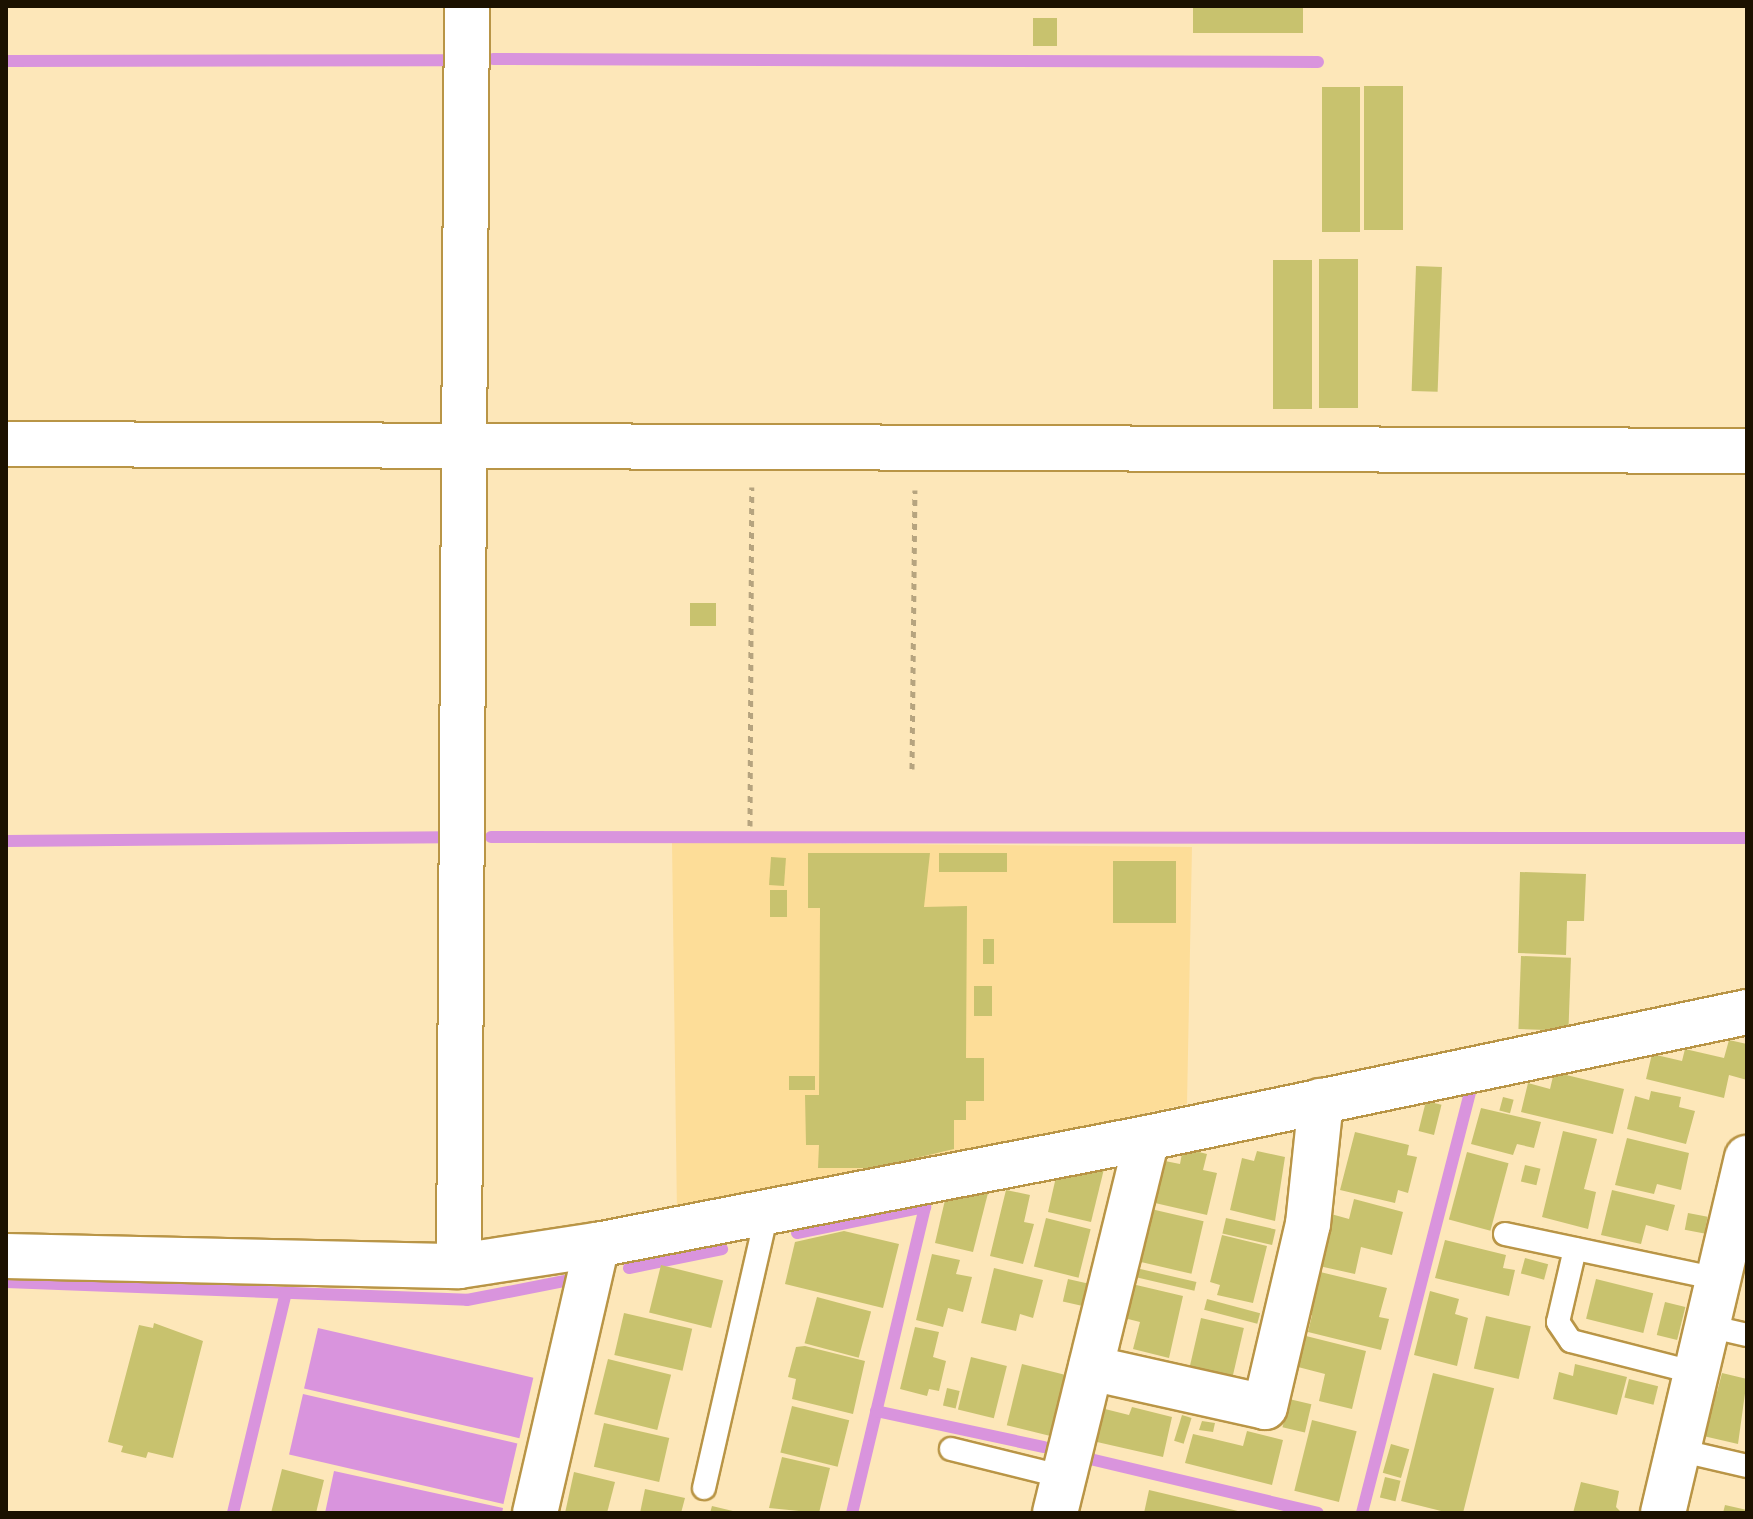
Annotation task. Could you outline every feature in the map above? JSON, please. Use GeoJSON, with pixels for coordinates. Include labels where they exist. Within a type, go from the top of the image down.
{"type":"FeatureCollection","features":[{"type":"Feature","properties":{"kind":"street"},"geometry":{"type":"LineString","coordinates":[[459,1266],[467,6]]}},
{"type":"Feature","properties":{"kind":"street"},"geometry":{"type":"LineString","coordinates":[[6,444],[466,443],[1747,451]]}},
{"type":"Feature","properties":{"kind":"street"},"geometry":{"type":"LineString","coordinates":[[6,1256],[459,1266],[597,1245],[767,1213],[1147,1138],[1747,1012]]}},
{"type":"Feature","properties":{"kind":"street"},"geometry":{"type":"LineString","coordinates":[[1091,1368],[1265,1407],[1308,1224],[1321,1101]]}},
{"type":"Feature","properties":{"kind":"street"},"geometry":{"type":"LineString","coordinates":[[1060,1495],[1147,1138]]}},
{"type":"Feature","properties":{"kind":"street"},"geometry":{"type":"LineString","coordinates":[[1663,1513],[1697,1373],[1727,1331],[1718,1279],[1747,1158]]}},
{"type":"Feature","properties":{"kind":"street"},"geometry":{"type":"LineString","coordinates":[[535,1513],[597,1245]]}},
{"type":"Feature","properties":{"kind":"lane"},"geometry":{"type":"LineString","coordinates":[[704,1488],[767,1213]]}},
{"type":"Feature","properties":{"kind":"lane"},"geometry":{"type":"LineString","coordinates":[[1505,1234],[1718,1279]]}},
{"type":"Feature","properties":{"kind":"lane"},"geometry":{"type":"LineString","coordinates":[[1575,1249],[1558,1322],[1571,1341],[1697,1373]]}},
{"type":"Feature","properties":{"kind":"lane"},"geometry":{"type":"LineString","coordinates":[[951,1449],[1060,1495]]}},
{"type":"Feature","properties":{"kind":"lane"},"geometry":{"type":"LineString","coordinates":[[1678,1450],[1747,1466]]}},
{"type":"Feature","properties":{"kind":"path"},"geometry":{"type":"LineString","coordinates":[[750,826],[753,445]]}},
{"type":"Feature","properties":{"kind":"path"},"geometry":{"type":"LineString","coordinates":[[912,769],[915,446]]}},
{"type":"Feature","properties":{"kind":"shaded area"},"geometry":{"type":"Polygon","coordinates":[[[672,842],[1192,847],[1187,1104],[677,1214],[672,842]]]}},
{"type":"Feature","properties":{"kind":"shaded area"},"geometry":{"type":"Polygon","coordinates":[[[318,1328],[533,1378],[519,1438],[304,1388],[318,1328]]]}},
{"type":"Feature","properties":{"kind":"shaded area"},"geometry":{"type":"Polygon","coordinates":[[[303,1394],[517,1443],[503,1504],[289,1454],[303,1394]]]}},
{"type":"Feature","properties":{"kind":"shaded area"},"geometry":{"type":"Polygon","coordinates":[[[334,1471],[503,1508],[502,1513],[325,1513],[334,1471]]]}},
{"type":"Feature","properties":{"kind":"building"},"geometry":{"type":"Polygon","coordinates":[[[1193,6],[1303,6],[1303,33],[1193,33],[1193,6]]]}},
{"type":"Feature","properties":{"kind":"building"},"geometry":{"type":"Polygon","coordinates":[[[1033,18],[1057,18],[1057,46],[1033,46],[1033,18]]]}},
{"type":"Feature","properties":{"kind":"building"},"geometry":{"type":"Polygon","coordinates":[[[1364,86],[1403,86],[1403,230],[1364,230],[1364,86]]]}},
{"type":"Feature","properties":{"kind":"building"},"geometry":{"type":"Polygon","coordinates":[[[1322,87],[1360,87],[1360,232],[1322,232],[1322,87]]]}},
{"type":"Feature","properties":{"kind":"building"},"geometry":{"type":"Polygon","coordinates":[[[1319,259],[1358,259],[1358,408],[1319,408],[1319,259]]]}},
{"type":"Feature","properties":{"kind":"building"},"geometry":{"type":"Polygon","coordinates":[[[1273,260],[1312,260],[1312,409],[1273,409],[1273,260]]]}},
{"type":"Feature","properties":{"kind":"building"},"geometry":{"type":"Polygon","coordinates":[[[1416,266],[1442,267],[1438,392],[1412,391],[1416,266]]]}},
{"type":"Feature","properties":{"kind":"building"},"geometry":{"type":"Polygon","coordinates":[[[690,603],[716,603],[716,626],[690,626],[690,603]]]}},
{"type":"Feature","properties":{"kind":"building"},"geometry":{"type":"Polygon","coordinates":[[[808,853],[930,853],[924,907],[967,906],[966,1058],[984,1058],[984,1101],[966,1101],[966,1120],[954,1120],[954,1149],[874,1168],[818,1168],[819,1145],[806,1145],[805,1095],[819,1095],[820,908],[808,908],[808,853]]]}},
{"type":"Feature","properties":{"kind":"building"},"geometry":{"type":"Polygon","coordinates":[[[939,853],[1007,853],[1007,872],[939,872],[939,853]]]}},
{"type":"Feature","properties":{"kind":"building"},"geometry":{"type":"Polygon","coordinates":[[[771,857],[786,858],[784,886],[769,885],[771,857]]]}},
{"type":"Feature","properties":{"kind":"building"},"geometry":{"type":"Polygon","coordinates":[[[1113,861],[1176,861],[1176,923],[1113,923],[1113,861]]]}},
{"type":"Feature","properties":{"kind":"building"},"geometry":{"type":"Polygon","coordinates":[[[1520,872],[1586,874],[1584,921],[1567,921],[1566,955],[1518,953],[1520,872]]]}},
{"type":"Feature","properties":{"kind":"building"},"geometry":{"type":"Polygon","coordinates":[[[770,890],[787,890],[787,917],[770,917],[770,890]]]}},
{"type":"Feature","properties":{"kind":"building"},"geometry":{"type":"Polygon","coordinates":[[[983,939],[994,939],[994,964],[983,964],[983,939]]]}},
{"type":"Feature","properties":{"kind":"building"},"geometry":{"type":"Polygon","coordinates":[[[1521,956],[1571,958],[1568,1031],[1518,1029],[1521,956]]]}},
{"type":"Feature","properties":{"kind":"building"},"geometry":{"type":"Polygon","coordinates":[[[974,986],[992,986],[992,1016],[974,1016],[974,986]]]}},
{"type":"Feature","properties":{"kind":"building"},"geometry":{"type":"Polygon","coordinates":[[[1729,1040],[1747,1044],[1747,1080],[1729,1075],[1724,1098],[1646,1079],[1652,1054],[1682,1061],[1685,1049],[1724,1058],[1729,1040]]]}},
{"type":"Feature","properties":{"kind":"building"},"geometry":{"type":"Polygon","coordinates":[[[1554,1072],[1624,1089],[1613,1134],[1521,1112],[1528,1083],[1550,1089],[1554,1072]]]}},
{"type":"Feature","properties":{"kind":"building"},"geometry":{"type":"Polygon","coordinates":[[[789,1076],[815,1076],[815,1090],[789,1090],[789,1076]]]}},
{"type":"Feature","properties":{"kind":"building"},"geometry":{"type":"Polygon","coordinates":[[[1651,1091],[1681,1097],[1679,1107],[1695,1111],[1686,1144],[1627,1129],[1635,1096],[1649,1100],[1651,1091]]]}},
{"type":"Feature","properties":{"kind":"building"},"geometry":{"type":"Polygon","coordinates":[[[1503,1097],[1514,1100],[1510,1113],[1499,1111],[1503,1097]]]}},
{"type":"Feature","properties":{"kind":"building"},"geometry":{"type":"Polygon","coordinates":[[[1426,1101],[1442,1105],[1434,1135],[1419,1131],[1426,1101]]]}},
{"type":"Feature","properties":{"kind":"building"},"geometry":{"type":"Polygon","coordinates":[[[1481,1108],[1541,1122],[1534,1148],[1517,1144],[1513,1155],[1471,1144],[1481,1108]]]}},
{"type":"Feature","properties":{"kind":"building"},"geometry":{"type":"Polygon","coordinates":[[[1563,1131],[1597,1139],[1584,1189],[1596,1192],[1588,1229],[1542,1217],[1563,1131]]]}},
{"type":"Feature","properties":{"kind":"building"},"geometry":{"type":"Polygon","coordinates":[[[1355,1132],[1409,1145],[1407,1155],[1417,1157],[1408,1193],[1398,1190],[1395,1203],[1340,1190],[1355,1132]]]}},
{"type":"Feature","properties":{"kind":"building"},"geometry":{"type":"Polygon","coordinates":[[[1627,1138],[1689,1153],[1681,1190],[1657,1184],[1654,1194],[1615,1185],[1627,1138]]]}},
{"type":"Feature","properties":{"kind":"building"},"geometry":{"type":"Polygon","coordinates":[[[1183,1148],[1207,1154],[1203,1170],[1217,1173],[1207,1215],[1155,1203],[1165,1161],[1180,1164],[1183,1148]]]}},
{"type":"Feature","properties":{"kind":"building"},"geometry":{"type":"Polygon","coordinates":[[[1257,1151],[1285,1157],[1275,1221],[1230,1210],[1242,1158],[1254,1161],[1257,1151]]]}},
{"type":"Feature","properties":{"kind":"building"},"geometry":{"type":"Polygon","coordinates":[[[1467,1152],[1509,1163],[1490,1231],[1449,1220],[1467,1152]]]}},
{"type":"Feature","properties":{"kind":"building"},"geometry":{"type":"Polygon","coordinates":[[[1525,1165],[1541,1169],[1536,1185],[1521,1181],[1525,1165]]]}},
{"type":"Feature","properties":{"kind":"building"},"geometry":{"type":"Polygon","coordinates":[[[1104,1169],[1091,1222],[1048,1212],[1056,1177],[1104,1169]]]}},
{"type":"Feature","properties":{"kind":"building"},"geometry":{"type":"Polygon","coordinates":[[[1006,1190],[1030,1195],[1024,1222],[1034,1224],[1023,1264],[990,1256],[1006,1190]]]}},
{"type":"Feature","properties":{"kind":"building"},"geometry":{"type":"Polygon","coordinates":[[[1612,1190],[1675,1205],[1668,1231],[1646,1225],[1641,1244],[1601,1235],[1612,1190]]]}},
{"type":"Feature","properties":{"kind":"building"},"geometry":{"type":"Polygon","coordinates":[[[988,1193],[973,1252],[935,1243],[945,1200],[988,1193]]]}},
{"type":"Feature","properties":{"kind":"building"},"geometry":{"type":"Polygon","coordinates":[[[1354,1199],[1403,1212],[1392,1255],[1361,1247],[1355,1274],[1319,1266],[1331,1214],[1349,1219],[1354,1199]]]}},
{"type":"Feature","properties":{"kind":"building"},"geometry":{"type":"Polygon","coordinates":[[[1151,1209],[1204,1221],[1191,1274],[1139,1262],[1151,1209]]]}},
{"type":"Feature","properties":{"kind":"building"},"geometry":{"type":"Polygon","coordinates":[[[1688,1213],[1708,1217],[1704,1234],[1685,1230],[1688,1213]]]}},
{"type":"Feature","properties":{"kind":"building"},"geometry":{"type":"Polygon","coordinates":[[[1046,1218],[1091,1229],[1079,1278],[1034,1267],[1046,1218]]]}},
{"type":"Feature","properties":{"kind":"building"},"geometry":{"type":"Polygon","coordinates":[[[1226,1218],[1276,1229],[1272,1245],[1222,1234],[1226,1218]]]}},
{"type":"Feature","properties":{"kind":"building"},"geometry":{"type":"Polygon","coordinates":[[[844,1231],[899,1244],[883,1308],[785,1284],[795,1242],[844,1231]]]}},
{"type":"Feature","properties":{"kind":"building"},"geometry":{"type":"Polygon","coordinates":[[[1222,1235],[1267,1246],[1253,1303],[1217,1295],[1220,1285],[1210,1282],[1222,1235]]]}},
{"type":"Feature","properties":{"kind":"building"},"geometry":{"type":"Polygon","coordinates":[[[1445,1240],[1506,1255],[1503,1268],[1515,1270],[1509,1296],[1435,1278],[1445,1240]]]}},
{"type":"Feature","properties":{"kind":"building"},"geometry":{"type":"Polygon","coordinates":[[[932,1254],[960,1260],[956,1274],[972,1277],[963,1312],[948,1308],[943,1327],[916,1320],[932,1254]]]}},
{"type":"Feature","properties":{"kind":"building"},"geometry":{"type":"Polygon","coordinates":[[[1525,1258],[1548,1264],[1544,1280],[1521,1273],[1525,1258]]]}},
{"type":"Feature","properties":{"kind":"building"},"geometry":{"type":"Polygon","coordinates":[[[661,1265],[723,1280],[711,1328],[649,1313],[661,1265]]]}},
{"type":"Feature","properties":{"kind":"building"},"geometry":{"type":"Polygon","coordinates":[[[994,1268],[1043,1280],[1033,1318],[1020,1314],[1016,1331],[981,1323],[994,1268]]]}},
{"type":"Feature","properties":{"kind":"building"},"geometry":{"type":"Polygon","coordinates":[[[1136,1268],[1196,1282],[1194,1291],[1134,1277],[1136,1268]]]}},
{"type":"Feature","properties":{"kind":"building"},"geometry":{"type":"Polygon","coordinates":[[[1316,1271],[1387,1288],[1379,1317],[1389,1319],[1381,1350],[1308,1332],[1312,1315],[1306,1313],[1316,1271]]]}},
{"type":"Feature","properties":{"kind":"building"},"geometry":{"type":"Polygon","coordinates":[[[1068,1279],[1093,1285],[1088,1307],[1063,1301],[1068,1279]]]}},
{"type":"Feature","properties":{"kind":"building"},"geometry":{"type":"Polygon","coordinates":[[[1596,1279],[1653,1293],[1643,1333],[1586,1319],[1596,1279]]]}},
{"type":"Feature","properties":{"kind":"building"},"geometry":{"type":"Polygon","coordinates":[[[1132,1284],[1183,1296],[1169,1358],[1133,1349],[1140,1322],[1124,1318],[1132,1284]]]}},
{"type":"Feature","properties":{"kind":"building"},"geometry":{"type":"Polygon","coordinates":[[[1430,1291],[1459,1299],[1455,1314],[1468,1318],[1457,1366],[1414,1355],[1430,1291]]]}},
{"type":"Feature","properties":{"kind":"building"},"geometry":{"type":"Polygon","coordinates":[[[817,1297],[871,1311],[859,1358],[805,1343],[817,1297]]]}},
{"type":"Feature","properties":{"kind":"building"},"geometry":{"type":"Polygon","coordinates":[[[1207,1299],[1260,1313],[1257,1324],[1204,1310],[1207,1299]]]}},
{"type":"Feature","properties":{"kind":"building"},"geometry":{"type":"Polygon","coordinates":[[[1665,1302],[1685,1307],[1677,1340],[1657,1335],[1665,1302]]]}},
{"type":"Feature","properties":{"kind":"building"},"geometry":{"type":"Polygon","coordinates":[[[624,1313],[692,1329],[683,1371],[614,1355],[624,1313]]]}},
{"type":"Feature","properties":{"kind":"building"},"geometry":{"type":"Polygon","coordinates":[[[1486,1316],[1531,1326],[1519,1379],[1474,1369],[1486,1316]]]}},
{"type":"Feature","properties":{"kind":"building"},"geometry":{"type":"Polygon","coordinates":[[[1201,1318],[1244,1328],[1231,1382],[1188,1373],[1201,1318]]]}},
{"type":"Feature","properties":{"kind":"building"},"geometry":{"type":"Polygon","coordinates":[[[154,1323],[203,1341],[173,1458],[148,1452],[146,1458],[121,1452],[123,1446],[108,1442],[139,1325],[153,1328],[154,1323]]]}},
{"type":"Feature","properties":{"kind":"building"},"geometry":{"type":"Polygon","coordinates":[[[915,1327],[939,1332],[933,1357],[946,1361],[939,1391],[929,1389],[927,1396],[900,1389],[915,1327]]]}},
{"type":"Feature","properties":{"kind":"building"},"geometry":{"type":"Polygon","coordinates":[[[1306,1336],[1366,1351],[1352,1409],[1319,1401],[1325,1374],[1298,1367],[1306,1336]]]}},
{"type":"Feature","properties":{"kind":"building"},"geometry":{"type":"Polygon","coordinates":[[[805,1346],[865,1361],[853,1414],[792,1399],[796,1379],[788,1377],[796,1347],[805,1346]]]}},
{"type":"Feature","properties":{"kind":"building"},"geometry":{"type":"Polygon","coordinates":[[[971,1357],[1007,1366],[994,1418],[958,1409],[971,1357]]]}},
{"type":"Feature","properties":{"kind":"building"},"geometry":{"type":"Polygon","coordinates":[[[608,1359],[671,1375],[657,1430],[594,1414],[608,1359]]]}},
{"type":"Feature","properties":{"kind":"building"},"geometry":{"type":"Polygon","coordinates":[[[1022,1364],[1066,1375],[1050,1436],[1007,1425],[1022,1364]]]}},
{"type":"Feature","properties":{"kind":"building"},"geometry":{"type":"Polygon","coordinates":[[[1575,1364],[1627,1377],[1617,1415],[1553,1399],[1559,1372],[1573,1376],[1575,1364]]]}},
{"type":"Feature","properties":{"kind":"building"},"geometry":{"type":"Polygon","coordinates":[[[1433,1373],[1494,1388],[1463,1513],[1449,1513],[1401,1501],[1433,1373]]]}},
{"type":"Feature","properties":{"kind":"building"},"geometry":{"type":"Polygon","coordinates":[[[1722,1373],[1747,1379],[1738,1444],[1699,1435],[1711,1391],[1717,1392],[1722,1373]]]}},
{"type":"Feature","properties":{"kind":"building"},"geometry":{"type":"Polygon","coordinates":[[[1629,1379],[1658,1386],[1654,1405],[1624,1397],[1629,1379]]]}},
{"type":"Feature","properties":{"kind":"building"},"geometry":{"type":"Polygon","coordinates":[[[947,1388],[960,1391],[956,1408],[943,1406],[947,1388]]]}},
{"type":"Feature","properties":{"kind":"building"},"geometry":{"type":"Polygon","coordinates":[[[1289,1399],[1311,1404],[1305,1432],[1282,1427],[1289,1399]]]}},
{"type":"Feature","properties":{"kind":"building"},"geometry":{"type":"Polygon","coordinates":[[[792,1406],[849,1420],[838,1467],[780,1453],[792,1406]]]}},
{"type":"Feature","properties":{"kind":"building"},"geometry":{"type":"Polygon","coordinates":[[[1132,1407],[1172,1417],[1163,1457],[1097,1442],[1105,1409],[1129,1415],[1132,1407]]]}},
{"type":"Feature","properties":{"kind":"building"},"geometry":{"type":"Polygon","coordinates":[[[1182,1415],[1192,1418],[1184,1444],[1174,1441],[1182,1415]]]}},
{"type":"Feature","properties":{"kind":"building"},"geometry":{"type":"Polygon","coordinates":[[[1312,1420],[1357,1431],[1339,1502],[1294,1491],[1312,1420]]]}},
{"type":"Feature","properties":{"kind":"building"},"geometry":{"type":"Polygon","coordinates":[[[1202,1421],[1215,1423],[1213,1432],[1199,1430],[1202,1421]]]}},
{"type":"Feature","properties":{"kind":"building"},"geometry":{"type":"Polygon","coordinates":[[[604,1423],[669,1438],[659,1482],[594,1467],[604,1423]]]}},
{"type":"Feature","properties":{"kind":"building"},"geometry":{"type":"Polygon","coordinates":[[[1247,1431],[1283,1440],[1272,1485],[1185,1463],[1193,1434],[1243,1446],[1247,1431]]]}},
{"type":"Feature","properties":{"kind":"building"},"geometry":{"type":"Polygon","coordinates":[[[1391,1444],[1409,1449],[1401,1478],[1383,1473],[1391,1444]]]}},
{"type":"Feature","properties":{"kind":"building"},"geometry":{"type":"Polygon","coordinates":[[[782,1457],[830,1468],[819,1513],[769,1508],[782,1457]]]}},
{"type":"Feature","properties":{"kind":"building"},"geometry":{"type":"Polygon","coordinates":[[[282,1469],[324,1480],[316,1513],[271,1513],[282,1469]]]}},
{"type":"Feature","properties":{"kind":"building"},"geometry":{"type":"Polygon","coordinates":[[[574,1472],[615,1482],[607,1513],[565,1513],[574,1472]]]}},
{"type":"Feature","properties":{"kind":"building"},"geometry":{"type":"Polygon","coordinates":[[[1385,1477],[1401,1481],[1395,1501],[1380,1497],[1385,1477]]]}},
{"type":"Feature","properties":{"kind":"building"},"geometry":{"type":"Polygon","coordinates":[[[1581,1482],[1619,1491],[1616,1507],[1622,1513],[1573,1513],[1581,1482]]]}},
{"type":"Feature","properties":{"kind":"building"},"geometry":{"type":"Polygon","coordinates":[[[645,1489],[685,1498],[681,1513],[640,1513],[645,1489]]]}},
{"type":"Feature","properties":{"kind":"building"},"geometry":{"type":"Polygon","coordinates":[[[1149,1490],[1242,1512],[1242,1513],[1144,1513],[1149,1490]]]}},
{"type":"Feature","properties":{"kind":"building"},"geometry":{"type":"Polygon","coordinates":[[[1725,1505],[1747,1510],[1747,1513],[1723,1513],[1725,1505]]]}},
{"type":"Feature","properties":{"kind":"building"},"geometry":{"type":"Polygon","coordinates":[[[712,1506],[737,1512],[710,1513],[712,1506]]]}},
{"type":"Feature","properties":{"kind":"waterway"},"geometry":{"type":"LineString","coordinates":[[493,59],[1318,62]]}},
{"type":"Feature","properties":{"kind":"waterway"},"geometry":{"type":"LineString","coordinates":[[6,61],[447,60]]}},
{"type":"Feature","properties":{"kind":"waterway"},"geometry":{"type":"LineString","coordinates":[[6,841],[447,837]]}},
{"type":"Feature","properties":{"kind":"waterway"},"geometry":{"type":"LineString","coordinates":[[491,837],[1747,838]]}},
{"type":"Feature","properties":{"kind":"waterway"},"geometry":{"type":"LineString","coordinates":[[1362,1513],[1470,1093]]}},
{"type":"Feature","properties":{"kind":"waterway"},"geometry":{"type":"LineString","coordinates":[[797,1233],[925,1207],[852,1513]]}},
{"type":"Feature","properties":{"kind":"waterway"},"geometry":{"type":"LineString","coordinates":[[629,1268],[722,1249]]}},
{"type":"Feature","properties":{"kind":"waterway"},"geometry":{"type":"LineString","coordinates":[[6,1282],[467,1300],[570,1280]]}},
{"type":"Feature","properties":{"kind":"waterway"},"geometry":{"type":"LineString","coordinates":[[233,1513],[286,1292]]}},
{"type":"Feature","properties":{"kind":"waterway"},"geometry":{"type":"LineString","coordinates":[[876,1411],[1044,1447]]}},
{"type":"Feature","properties":{"kind":"waterway"},"geometry":{"type":"LineString","coordinates":[[1090,1459],[1318,1513]]}}]}
